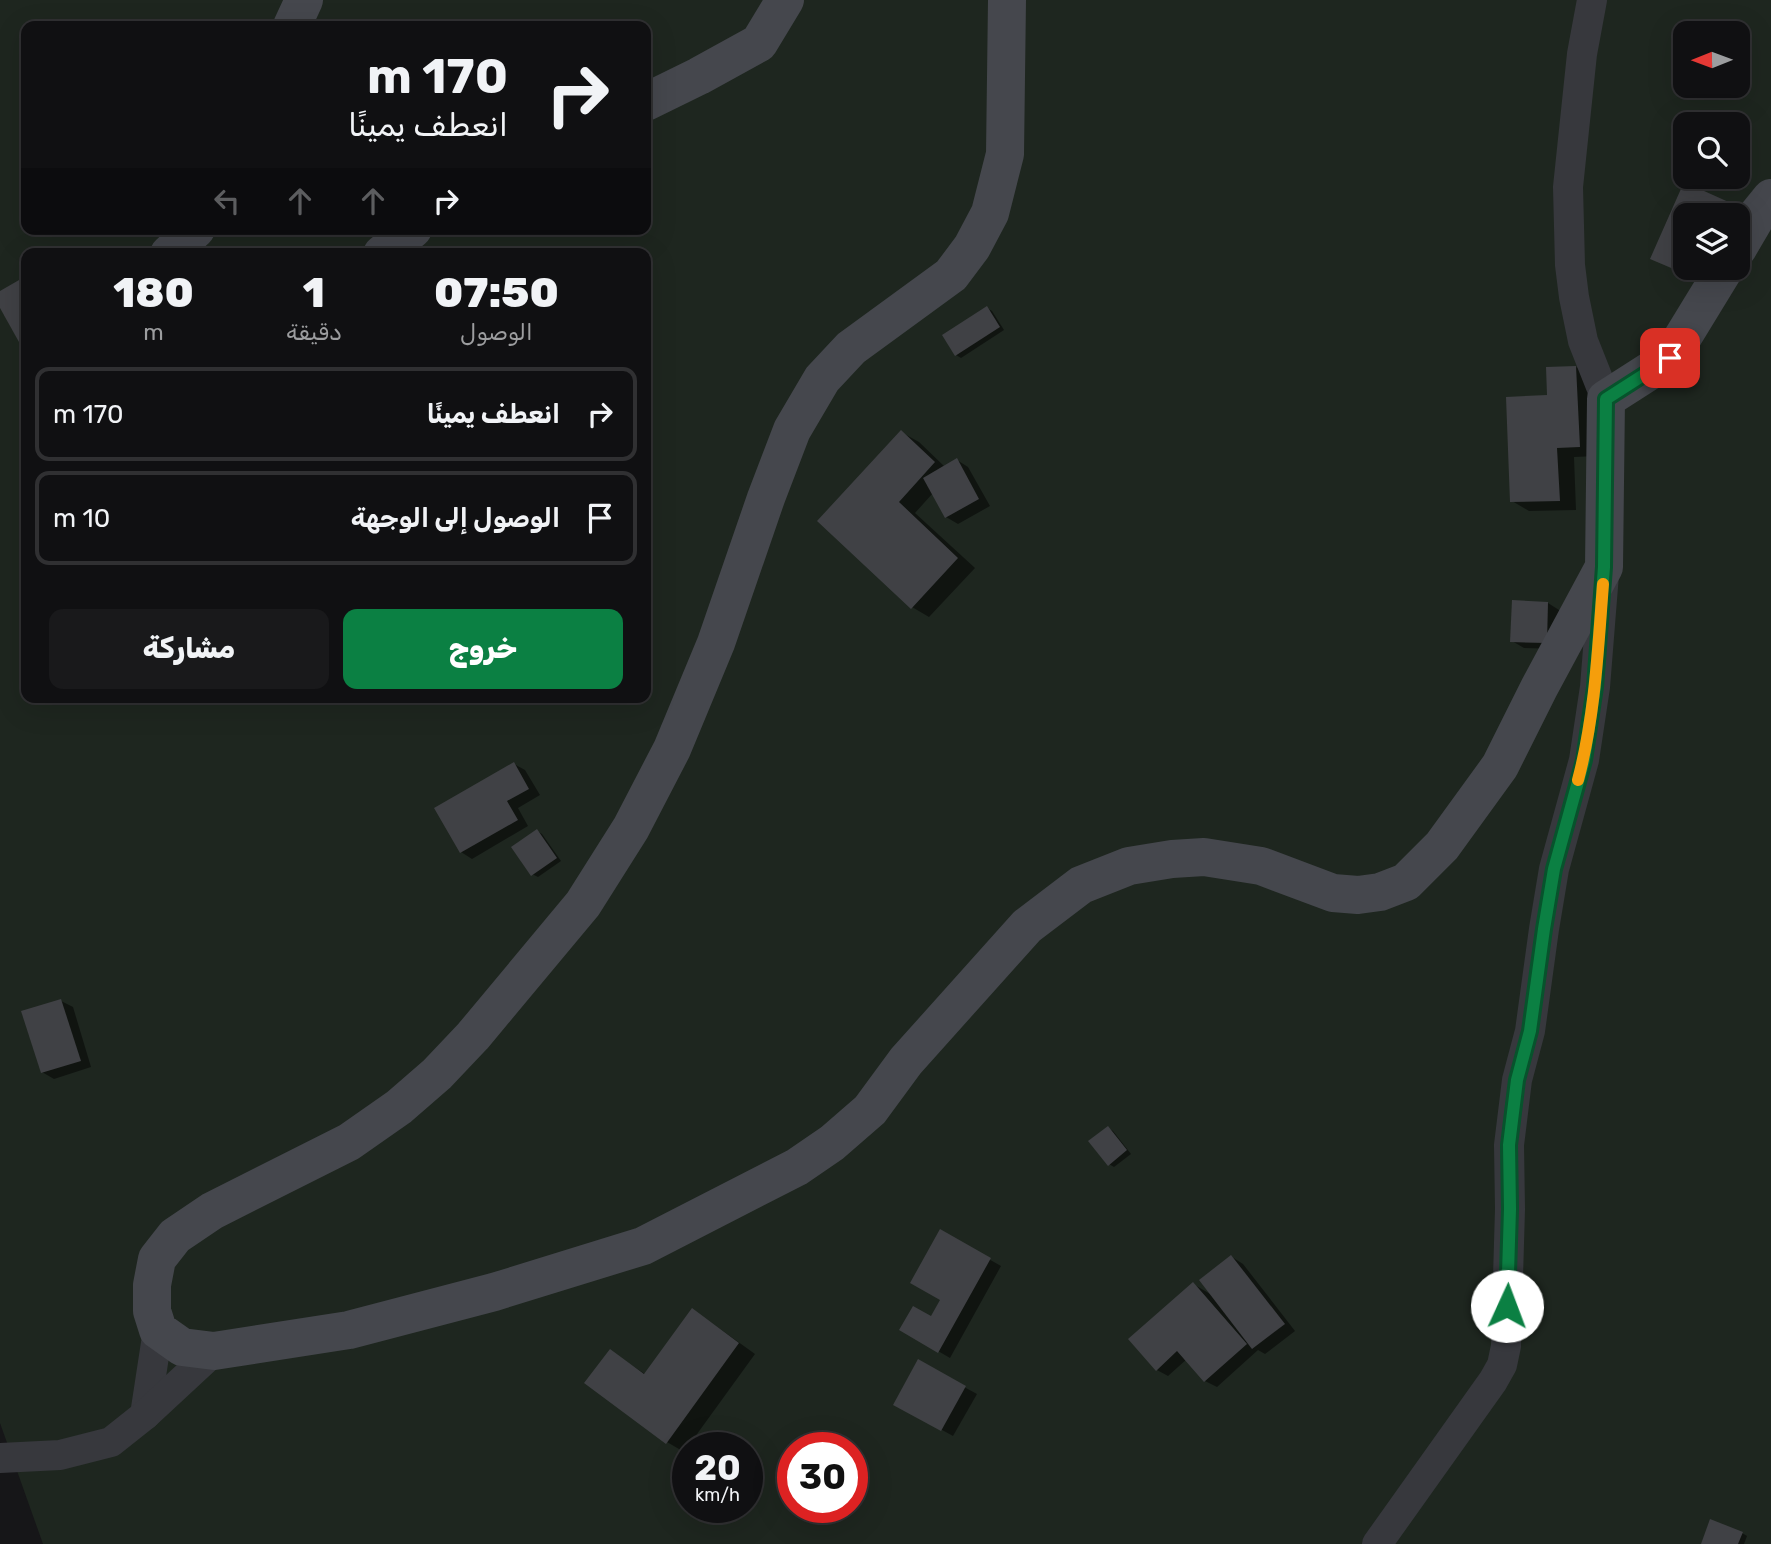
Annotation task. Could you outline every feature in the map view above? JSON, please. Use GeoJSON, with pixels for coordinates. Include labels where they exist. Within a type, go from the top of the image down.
{"type":"FeatureCollection","features":[{"type":"Feature","properties":{"kind":"main road"},"geometry":{"type":"LineString","coordinates":[[294,21],[304,0]]}},
{"type":"Feature","properties":{"kind":"main road"},"geometry":{"type":"LineString","coordinates":[[651,100],[759,43],[785,0]]}},
{"type":"Feature","properties":{"kind":"main road"},"geometry":{"type":"LineString","coordinates":[[1007,0],[1005,154],[990,213],[972,247],[951,275],[851,348],[822,379],[792,430],[716,643],[672,749],[631,828],[583,904],[473,1036],[437,1074],[399,1107],[349,1142],[212,1211],[175,1236],[158,1259],[152,1285],[152,1311],[158,1330],[182,1347],[214,1351],[349,1330],[494,1292],[643,1246],[797,1167],[832,1143],[870,1110],[906,1061],[1027,926],[1081,885],[1129,866],[1204,857],[1261,866],[1333,893],[1358,895],[1380,892],[1406,882],[1442,846],[1500,766],[1604,567],[1606,399],[1670,358],[1718,280]]}},
{"type":"Feature","properties":{"kind":"main road"},"geometry":{"type":"LineString","coordinates":[[1750,228],[1771,198]]}},
{"type":"Feature","properties":{"kind":"main road"},"geometry":{"type":"LineString","coordinates":[[175,248],[190,235]]}},
{"type":"Feature","properties":{"kind":"main road"},"geometry":{"type":"LineString","coordinates":[[389,248],[405,235]]}},
{"type":"Feature","properties":{"kind":"street"},"geometry":{"type":"LineString","coordinates":[[1592,0],[1582,54],[1567,187],[1574,298],[1583,341],[1606,399]]}},
{"type":"Feature","properties":{"kind":"street"},"geometry":{"type":"LineString","coordinates":[[1377,1544],[1493,1381],[1502,1364],[1506,1346],[1509,1145],[1512,1119],[1517,1080],[1530,1031],[1554,869],[1584,760],[1595,687],[1604,567]]}},
{"type":"Feature","properties":{"kind":"street"},"geometry":{"type":"LineString","coordinates":[[145,1415],[158,1330]]}},
{"type":"Feature","properties":{"kind":"street"},"geometry":{"type":"LineString","coordinates":[[0,1458],[60,1455],[111,1442],[145,1415],[214,1351]]}},
{"type":"Feature","properties":{"kind":"shaded area"},"geometry":{"type":"Polygon","coordinates":[[[0,0],[1771,0],[1771,1544],[43,1544],[0,1423],[0,0]]]}},
{"type":"Feature","properties":{"kind":"building"},"geometry":{"type":"Polygon","coordinates":[[[1681,189],[1700,189],[1731,203],[1675,203],[1681,189]]]}},
{"type":"Feature","properties":{"kind":"building"},"geometry":{"type":"Polygon","coordinates":[[[1673,207],[1673,269],[1650,259],[1673,207]]]}},
{"type":"Feature","properties":{"kind":"building"},"geometry":{"type":"Polygon","coordinates":[[[21,279],[21,346],[0,308],[0,291],[21,279]]]}},
{"type":"Feature","properties":{"kind":"building"},"geometry":{"type":"Polygon","coordinates":[[[987,306],[1000,327],[955,356],[942,335],[987,306]]]}},
{"type":"Feature","properties":{"kind":"building"},"geometry":{"type":"Polygon","coordinates":[[[1576,366],[1580,447],[1557,448],[1560,501],[1510,502],[1506,397],[1547,395],[1546,367],[1576,366]]]}},
{"type":"Feature","properties":{"kind":"building"},"geometry":{"type":"Polygon","coordinates":[[[901,430],[935,462],[899,502],[958,558],[911,609],[817,521],[901,430]]]}},
{"type":"Feature","properties":{"kind":"building"},"geometry":{"type":"Polygon","coordinates":[[[957,458],[979,499],[945,518],[923,478],[957,458]]]}},
{"type":"Feature","properties":{"kind":"building"},"geometry":{"type":"Polygon","coordinates":[[[1512,600],[1548,602],[1547,643],[1510,642],[1512,600]]]}},
{"type":"Feature","properties":{"kind":"building"},"geometry":{"type":"Polygon","coordinates":[[[514,762],[529,789],[507,801],[518,820],[460,853],[434,808],[514,762]]]}},
{"type":"Feature","properties":{"kind":"building"},"geometry":{"type":"Polygon","coordinates":[[[537,829],[557,858],[531,876],[511,847],[537,829]]]}},
{"type":"Feature","properties":{"kind":"building"},"geometry":{"type":"Polygon","coordinates":[[[61,999],[81,1061],[41,1073],[21,1011],[61,999]]]}},
{"type":"Feature","properties":{"kind":"building"},"geometry":{"type":"Polygon","coordinates":[[[1108,1126],[1127,1150],[1108,1166],[1088,1141],[1108,1126]]]}},
{"type":"Feature","properties":{"kind":"building"},"geometry":{"type":"Polygon","coordinates":[[[940,1229],[991,1258],[938,1353],[899,1330],[913,1306],[931,1316],[940,1300],[910,1283],[940,1229]]]}},
{"type":"Feature","properties":{"kind":"building"},"geometry":{"type":"Polygon","coordinates":[[[1231,1255],[1285,1324],[1252,1349],[1199,1280],[1231,1255]]]}},
{"type":"Feature","properties":{"kind":"building"},"geometry":{"type":"Polygon","coordinates":[[[1193,1282],[1247,1344],[1204,1382],[1177,1351],[1156,1371],[1128,1339],[1193,1282]]]}},
{"type":"Feature","properties":{"kind":"building"},"geometry":{"type":"Polygon","coordinates":[[[692,1308],[739,1343],[675,1432],[672,1432],[666,1444],[584,1383],[610,1349],[644,1374],[692,1308]]]}},
{"type":"Feature","properties":{"kind":"building"},"geometry":{"type":"Polygon","coordinates":[[[918,1359],[966,1386],[941,1431],[893,1405],[918,1359]]]}},
{"type":"Feature","properties":{"kind":"building"},"geometry":{"type":"Polygon","coordinates":[[[1710,1519],[1743,1532],[1738,1544],[1701,1544],[1710,1519]]]}},
{"type":"Feature","properties":{"kind":"slow traffic"},"geometry":{"type":"LineString","coordinates":[[1578,780],[1584,760],[1595,687],[1603,584]]}},
{"type":"Feature","properties":{"kind":"route"},"geometry":{"type":"LineString","coordinates":[[1507,1306],[1509,1145],[1517,1080],[1530,1031],[1554,869],[1584,760],[1595,687],[1604,567],[1606,399],[1670,358]]}}]}
